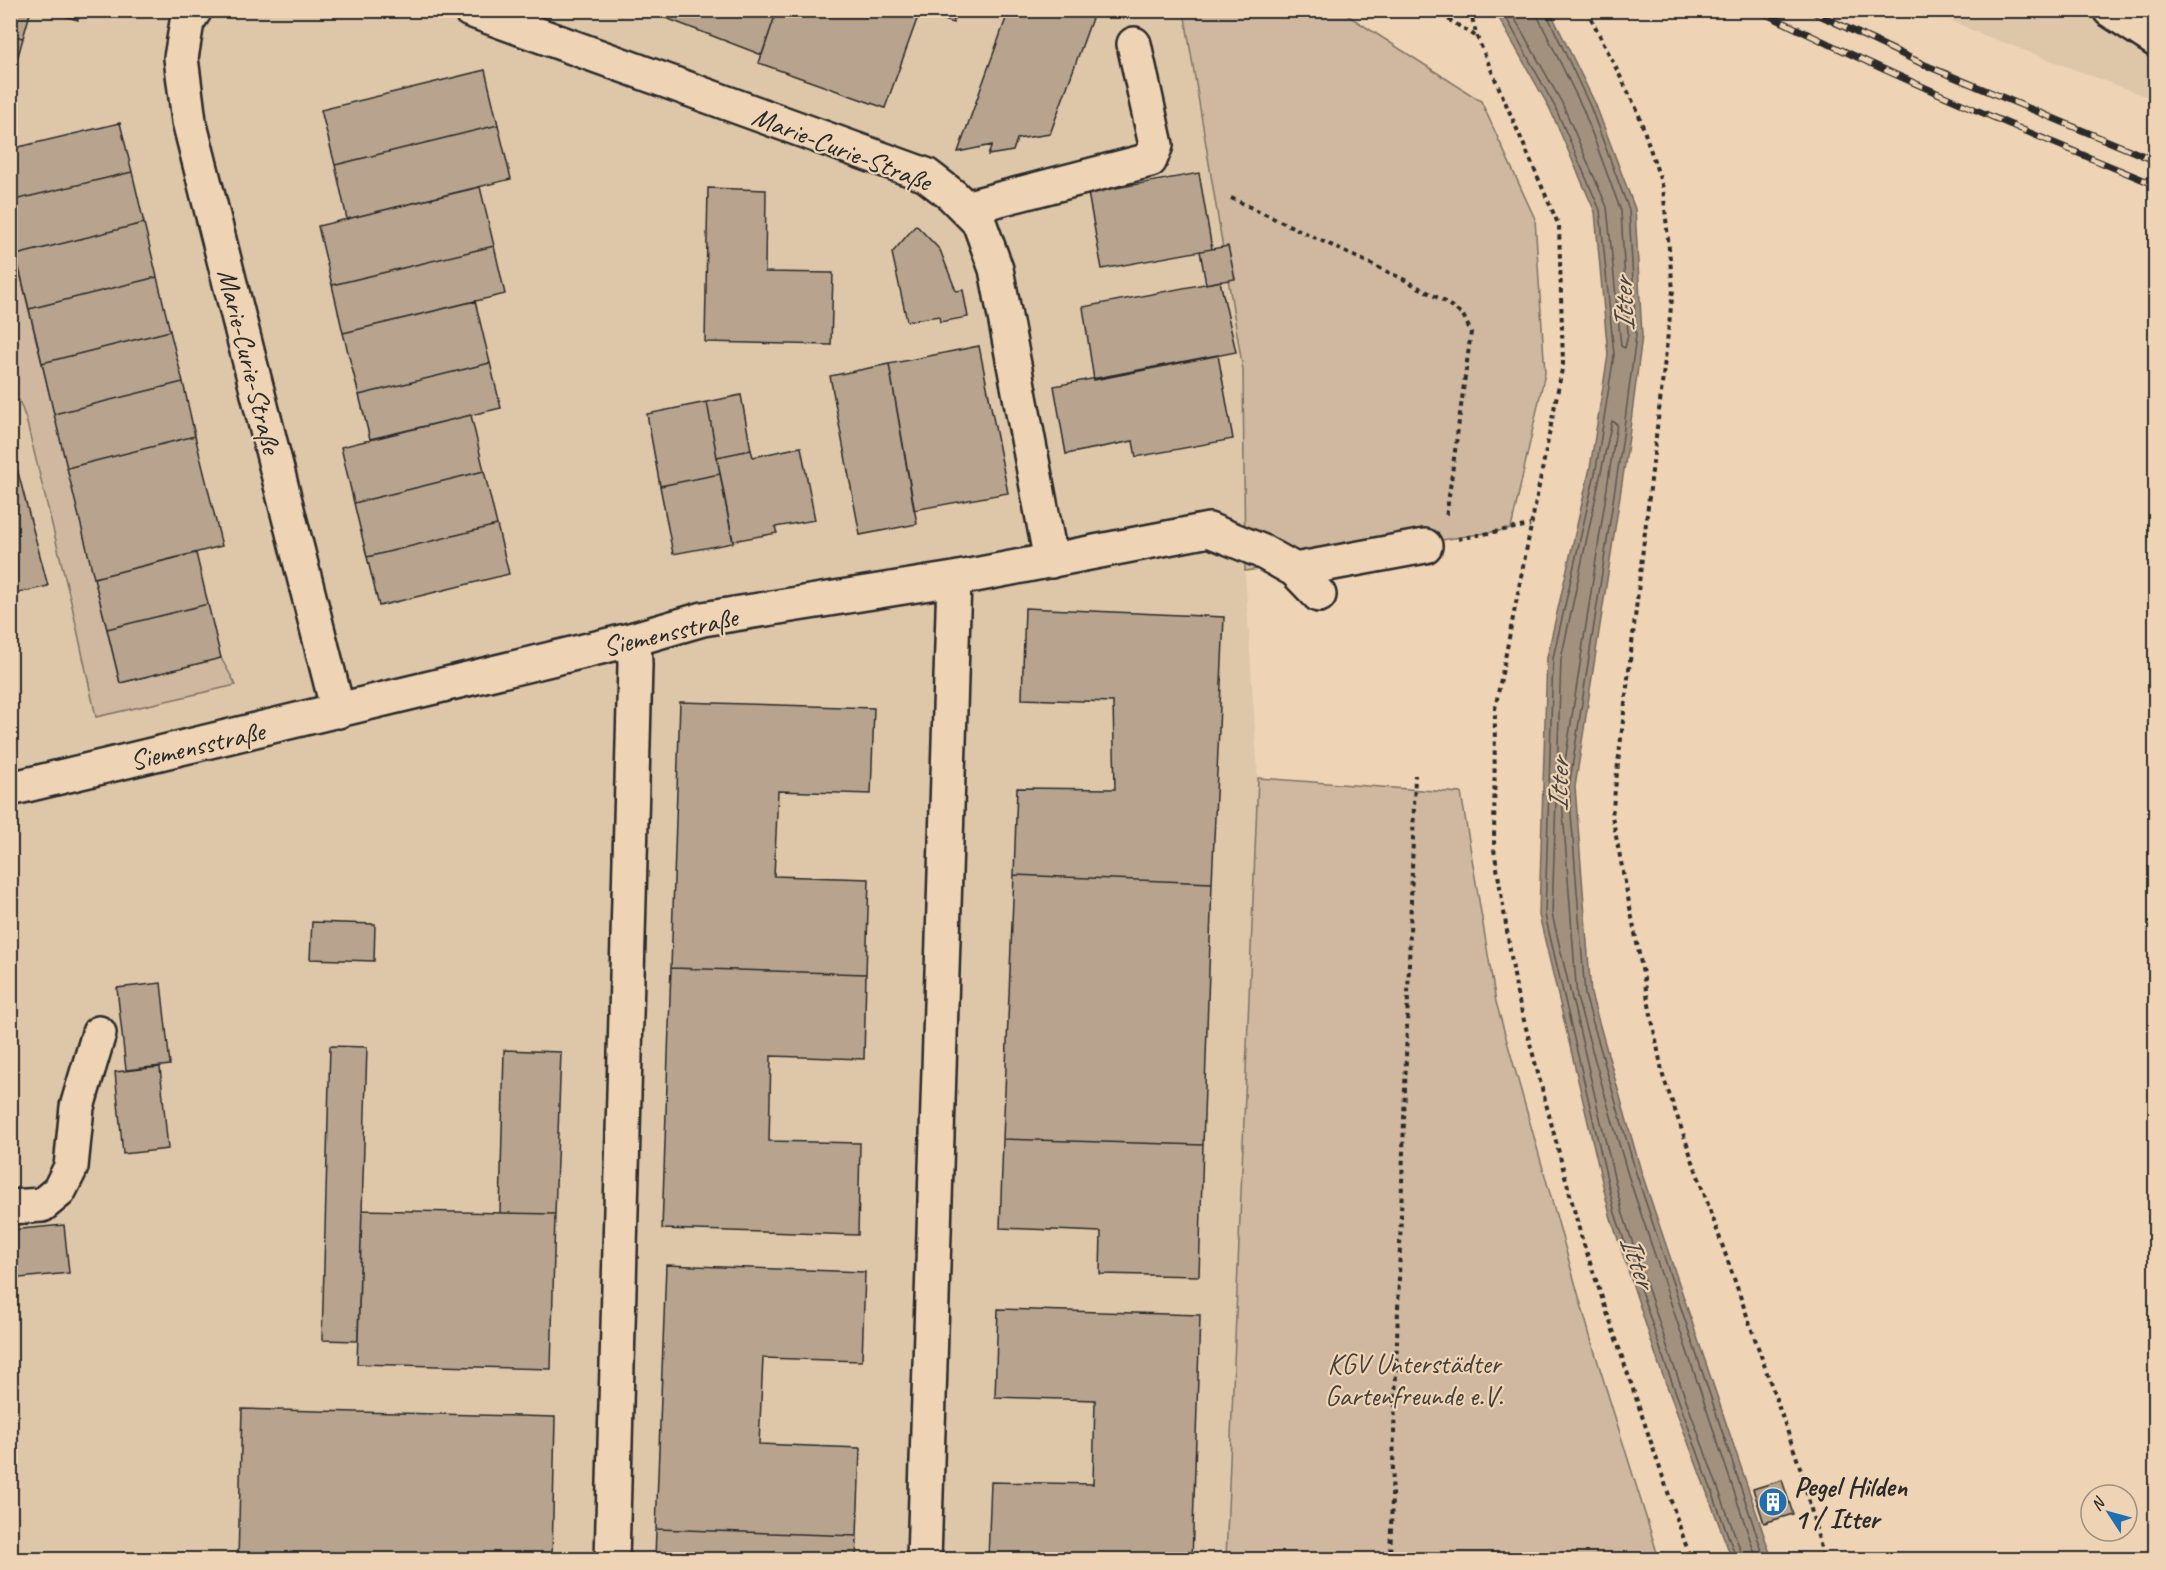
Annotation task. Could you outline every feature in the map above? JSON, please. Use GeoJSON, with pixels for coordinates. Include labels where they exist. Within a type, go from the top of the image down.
{"type":"FeatureCollection","features":[{"type":"Feature","properties":{"kind":"street","name":"Marie-Curie-Straße"},"geometry":{"type":"LineString","coordinates":[[195,10],[187,22],[181,58],[189,121],[338,711]]}},
{"type":"Feature","properties":{"kind":"street","name":"Marie-Curie-Straße"},"geometry":{"type":"LineString","coordinates":[[470,10],[926,175],[952,195],[979,222],[996,269],[1051,561]]}},
{"type":"Feature","properties":{"kind":"street"},"geometry":{"type":"LineString","coordinates":[[2110,10],[2156,40]]}},
{"type":"Feature","properties":{"kind":"street"},"geometry":{"type":"LineString","coordinates":[[965,208],[1150,160],[1156,145],[1134,44]]}},
{"type":"Feature","properties":{"kind":"street","name":"Siemensstraße"},"geometry":{"type":"LineString","coordinates":[[10,789],[634,639],[703,619],[954,579],[1209,530],[1261,551],[1295,570],[1319,594]]}},
{"type":"Feature","properties":{"kind":"street"},"geometry":{"type":"LineString","coordinates":[[1295,570],[1434,544]]}},
{"type":"Feature","properties":{"kind":"street"},"geometry":{"type":"LineString","coordinates":[[924,1560],[954,579]]}},
{"type":"Feature","properties":{"kind":"street"},"geometry":{"type":"LineString","coordinates":[[612,1560],[634,639]]}},
{"type":"Feature","properties":{"kind":"street"},"geometry":{"type":"LineString","coordinates":[[10,1207],[42,1205],[59,1191],[71,1167],[77,1107],[99,1033]]}},
{"type":"Feature","properties":{"kind":"path"},"geometry":{"type":"LineString","coordinates":[[1433,10],[1477,37]]}},
{"type":"Feature","properties":{"kind":"path"},"geometry":{"type":"LineString","coordinates":[[1470,10],[1477,37],[1559,226],[1563,364],[1495,709],[1494,849],[1517,994],[1581,1236],[1691,1560]]}},
{"type":"Feature","properties":{"kind":"path"},"geometry":{"type":"LineString","coordinates":[[1587,10],[1638,112],[1663,188],[1672,290],[1612,816],[1664,1076],[1802,1470],[1824,1560]]}},
{"type":"Feature","properties":{"kind":"path"},"geometry":{"type":"LineString","coordinates":[[1232,198],[1403,279],[1444,301],[1463,315],[1471,332],[1434,544],[1530,525]]}},
{"type":"Feature","properties":{"kind":"path"},"geometry":{"type":"LineString","coordinates":[[1390,1560],[1415,775]]}},
{"type":"Feature","properties":{"kind":"shaded area"},"geometry":{"type":"Polygon","coordinates":[[[11,11],[1184,11],[1243,370],[1245,571],[1258,778],[1226,1559],[11,1560],[11,11]]]}},
{"type":"Feature","properties":{"kind":"shaded area"},"geometry":{"type":"Polygon","coordinates":[[[1931,11],[2155,11],[2155,100],[1976,32],[1931,11]]]}},
{"type":"Feature","properties":{"kind":"green space"},"geometry":{"type":"Polygon","coordinates":[[[1184,11],[1341,11],[1481,101],[1535,219],[1545,373],[1511,529],[1245,571],[1243,370],[1184,11]]]}},
{"type":"Feature","properties":{"kind":"green space"},"geometry":{"type":"Polygon","coordinates":[[[10,233],[120,683],[221,658],[236,685],[96,717],[72,606],[26,419],[19,400],[11,401],[10,233]]]}},
{"type":"Feature","properties":{"kind":"green space","name":"KGV Unterstädter Gartenfreunde e.V."},"geometry":{"type":"Polygon","coordinates":[[[1258,778],[1461,793],[1496,1002],[1592,1343],[1659,1559],[1226,1559],[1258,778]]]}},
{"type":"Feature","properties":{"kind":"water","name":"Itter"},"geometry":{"type":"Polygon","coordinates":[[[1495,11],[1550,11],[1595,103],[1635,209],[1642,336],[1628,444],[1575,787],[1591,994],[1641,1171],[1772,1559],[1732,1559],[1659,1365],[1610,1215],[1539,915],[1547,657],[1590,468],[1608,355],[1595,212],[1550,109],[1495,11]]]}},
{"type":"Feature","properties":{"kind":"building"},"geometry":{"type":"Polygon","coordinates":[[[10,10],[31,10],[23,38],[10,35],[10,10]]]}},
{"type":"Feature","properties":{"kind":"building"},"geometry":{"type":"Polygon","coordinates":[[[44,10],[81,10],[78,20],[44,10]]]}},
{"type":"Feature","properties":{"kind":"building"},"geometry":{"type":"Polygon","coordinates":[[[645,10],[777,10],[762,55],[645,10]]]}},
{"type":"Feature","properties":{"kind":"building"},"geometry":{"type":"Polygon","coordinates":[[[777,10],[920,11],[885,108],[759,63],[777,10]]]}},
{"type":"Feature","properties":{"kind":"building"},"geometry":{"type":"Polygon","coordinates":[[[918,10],[957,10],[953,23],[918,10]]]}},
{"type":"Feature","properties":{"kind":"building"},"geometry":{"type":"Polygon","coordinates":[[[1009,10],[1095,10],[1050,134],[1017,139],[1013,151],[988,155],[992,145],[958,152],[1009,10]]]}},
{"type":"Feature","properties":{"kind":"building"},"geometry":{"type":"Polygon","coordinates":[[[10,35],[23,38],[10,85],[10,35]]]}},
{"type":"Feature","properties":{"kind":"building"},"geometry":{"type":"Polygon","coordinates":[[[485,70],[498,125],[335,165],[321,110],[485,70]]]}},
{"type":"Feature","properties":{"kind":"building"},"geometry":{"type":"Polygon","coordinates":[[[120,123],[132,172],[10,201],[10,149],[120,123]]]}},
{"type":"Feature","properties":{"kind":"building"},"geometry":{"type":"Polygon","coordinates":[[[498,125],[511,179],[347,219],[335,165],[498,125]]]}},
{"type":"Feature","properties":{"kind":"building"},"geometry":{"type":"Polygon","coordinates":[[[132,172],[144,223],[16,255],[10,233],[10,201],[132,172]]]}},
{"type":"Feature","properties":{"kind":"building"},"geometry":{"type":"Polygon","coordinates":[[[1199,173],[1212,249],[1102,269],[1088,193],[1199,173]]]}},
{"type":"Feature","properties":{"kind":"building"},"geometry":{"type":"Polygon","coordinates":[[[480,187],[494,246],[332,285],[318,226],[480,187]]]}},
{"type":"Feature","properties":{"kind":"building"},"geometry":{"type":"Polygon","coordinates":[[[708,188],[766,190],[765,272],[833,273],[831,345],[705,342],[708,188]]]}},
{"type":"Feature","properties":{"kind":"building"},"geometry":{"type":"Polygon","coordinates":[[[144,223],[157,277],[29,309],[16,255],[144,223]]]}},
{"type":"Feature","properties":{"kind":"building"},"geometry":{"type":"Polygon","coordinates":[[[916,225],[940,250],[956,291],[963,290],[968,317],[940,322],[939,316],[907,321],[892,253],[916,225]]]}},
{"type":"Feature","properties":{"kind":"building"},"geometry":{"type":"Polygon","coordinates":[[[494,246],[505,294],[343,333],[332,285],[494,246]]]}},
{"type":"Feature","properties":{"kind":"building"},"geometry":{"type":"Polygon","coordinates":[[[1228,246],[1235,279],[1206,284],[1200,251],[1228,246]]]}},
{"type":"Feature","properties":{"kind":"building"},"geometry":{"type":"Polygon","coordinates":[[[157,277],[170,331],[42,363],[29,309],[157,277]]]}},
{"type":"Feature","properties":{"kind":"building"},"geometry":{"type":"Polygon","coordinates":[[[1220,281],[1236,352],[1094,380],[1083,307],[1220,281]]]}},
{"type":"Feature","properties":{"kind":"building"},"geometry":{"type":"Polygon","coordinates":[[[475,301],[490,363],[359,395],[343,333],[475,301]]]}},
{"type":"Feature","properties":{"kind":"building"},"geometry":{"type":"Polygon","coordinates":[[[170,331],[183,382],[54,414],[42,363],[170,331]]]}},
{"type":"Feature","properties":{"kind":"building"},"geometry":{"type":"Polygon","coordinates":[[[979,346],[1008,493],[914,510],[889,364],[979,346]]]}},
{"type":"Feature","properties":{"kind":"building"},"geometry":{"type":"Polygon","coordinates":[[[1218,355],[1233,439],[1136,457],[1133,441],[1066,454],[1054,386],[1218,355]]]}},
{"type":"Feature","properties":{"kind":"building"},"geometry":{"type":"Polygon","coordinates":[[[490,363],[501,408],[370,439],[359,395],[490,363]]]}},
{"type":"Feature","properties":{"kind":"building"},"geometry":{"type":"Polygon","coordinates":[[[889,364],[917,524],[860,535],[830,376],[889,364]]]}},
{"type":"Feature","properties":{"kind":"building"},"geometry":{"type":"Polygon","coordinates":[[[183,382],[195,436],[67,468],[54,414],[183,382]]]}},
{"type":"Feature","properties":{"kind":"building"},"geometry":{"type":"Polygon","coordinates":[[[741,395],[751,450],[717,457],[707,402],[741,395]]]}},
{"type":"Feature","properties":{"kind":"building"},"geometry":{"type":"Polygon","coordinates":[[[707,402],[720,474],[660,486],[647,414],[707,402]]]}},
{"type":"Feature","properties":{"kind":"building"},"geometry":{"type":"Polygon","coordinates":[[[471,415],[484,471],[354,503],[341,447],[471,415]]]}},
{"type":"Feature","properties":{"kind":"building"},"geometry":{"type":"Polygon","coordinates":[[[195,436],[222,546],[94,578],[67,468],[195,436]]]}},
{"type":"Feature","properties":{"kind":"building"},"geometry":{"type":"Polygon","coordinates":[[[10,442],[48,586],[10,595],[10,442]]]}},
{"type":"Feature","properties":{"kind":"building"},"geometry":{"type":"Polygon","coordinates":[[[801,447],[815,520],[775,527],[777,533],[733,541],[717,457],[751,450],[753,457],[801,447]]]}},
{"type":"Feature","properties":{"kind":"building"},"geometry":{"type":"Polygon","coordinates":[[[484,471],[497,525],[367,557],[354,503],[484,471]]]}},
{"type":"Feature","properties":{"kind":"building"},"geometry":{"type":"Polygon","coordinates":[[[720,474],[733,543],[673,554],[660,486],[720,474]]]}},
{"type":"Feature","properties":{"kind":"building"},"geometry":{"type":"Polygon","coordinates":[[[497,525],[509,574],[379,606],[367,557],[497,525]]]}},
{"type":"Feature","properties":{"kind":"building"},"geometry":{"type":"Polygon","coordinates":[[[196,553],[208,604],[107,629],[94,578],[196,553]]]}},
{"type":"Feature","properties":{"kind":"building"},"geometry":{"type":"Polygon","coordinates":[[[208,604],[221,658],[120,683],[107,629],[208,604]]]}},
{"type":"Feature","properties":{"kind":"building"},"geometry":{"type":"Polygon","coordinates":[[[1025,608],[1224,617],[1212,883],[1014,875],[1017,788],[1115,789],[1113,702],[1022,699],[1025,608]]]}},
{"type":"Feature","properties":{"kind":"building"},"geometry":{"type":"Polygon","coordinates":[[[680,702],[874,708],[871,794],[778,791],[774,876],[869,879],[866,974],[671,968],[680,702]]]}},
{"type":"Feature","properties":{"kind":"building"},"geometry":{"type":"Polygon","coordinates":[[[1014,875],[1212,883],[1203,1145],[1003,1139],[1014,875]]]}},
{"type":"Feature","properties":{"kind":"building"},"geometry":{"type":"Polygon","coordinates":[[[312,922],[375,924],[374,961],[310,959],[312,922]]]}},
{"type":"Feature","properties":{"kind":"building"},"geometry":{"type":"Polygon","coordinates":[[[671,968],[866,974],[864,1059],[771,1056],[769,1141],[860,1143],[858,1235],[662,1229],[671,968]]]}},
{"type":"Feature","properties":{"kind":"building"},"geometry":{"type":"Polygon","coordinates":[[[161,983],[170,1065],[126,1070],[117,988],[161,983]]]}},
{"type":"Feature","properties":{"kind":"building"},"geometry":{"type":"Polygon","coordinates":[[[330,1046],[367,1047],[358,1341],[322,1340],[330,1046]]]}},
{"type":"Feature","properties":{"kind":"building"},"geometry":{"type":"Polygon","coordinates":[[[504,1050],[561,1052],[555,1214],[500,1213],[504,1050]]]}},
{"type":"Feature","properties":{"kind":"building"},"geometry":{"type":"Polygon","coordinates":[[[160,1067],[168,1149],[123,1154],[115,1072],[160,1067]]]}},
{"type":"Feature","properties":{"kind":"building"},"geometry":{"type":"Polygon","coordinates":[[[1003,1139],[1203,1145],[1199,1276],[1100,1274],[1101,1232],[1000,1228],[1003,1139]]]}},
{"type":"Feature","properties":{"kind":"building"},"geometry":{"type":"Polygon","coordinates":[[[362,1210],[555,1214],[551,1369],[357,1364],[362,1210]]]}},
{"type":"Feature","properties":{"kind":"building"},"geometry":{"type":"Polygon","coordinates":[[[64,1225],[69,1273],[10,1279],[10,1230],[64,1225]]]}},
{"type":"Feature","properties":{"kind":"building"},"geometry":{"type":"Polygon","coordinates":[[[666,1265],[865,1272],[862,1361],[763,1358],[759,1444],[860,1448],[857,1536],[656,1529],[666,1265]]]}},
{"type":"Feature","properties":{"kind":"building"},"geometry":{"type":"Polygon","coordinates":[[[998,1309],[1200,1315],[1192,1560],[988,1560],[991,1482],[1093,1484],[1095,1400],[995,1397],[998,1309]]]}},
{"type":"Feature","properties":{"kind":"building"},"geometry":{"type":"Polygon","coordinates":[[[242,1409],[555,1417],[552,1560],[238,1560],[242,1409]]]}},
{"type":"Feature","properties":{"kind":"building","name":"Pegel Hilden 1 / Itter"},"geometry":{"type":"Polygon","coordinates":[[[1782,1480],[1793,1514],[1764,1523],[1753,1489],[1782,1480]]]}},
{"type":"Feature","properties":{"kind":"building"},"geometry":{"type":"Polygon","coordinates":[[[656,1529],[857,1536],[856,1560],[655,1560],[656,1529]]]}},
{"type":"Feature","properties":{"kind":"railway"},"geometry":{"type":"LineString","coordinates":[[1758,10],[1955,101],[2156,185]]}},
{"type":"Feature","properties":{"kind":"railway"},"geometry":{"type":"LineString","coordinates":[[1809,10],[1925,65],[2156,161]]}},
{"type":"Feature","properties":{"kind":"place","name":"Pegel Hilden 1 / Itter"},"geometry":{"type":"Point","coordinates":[1773,1502]}}]}
